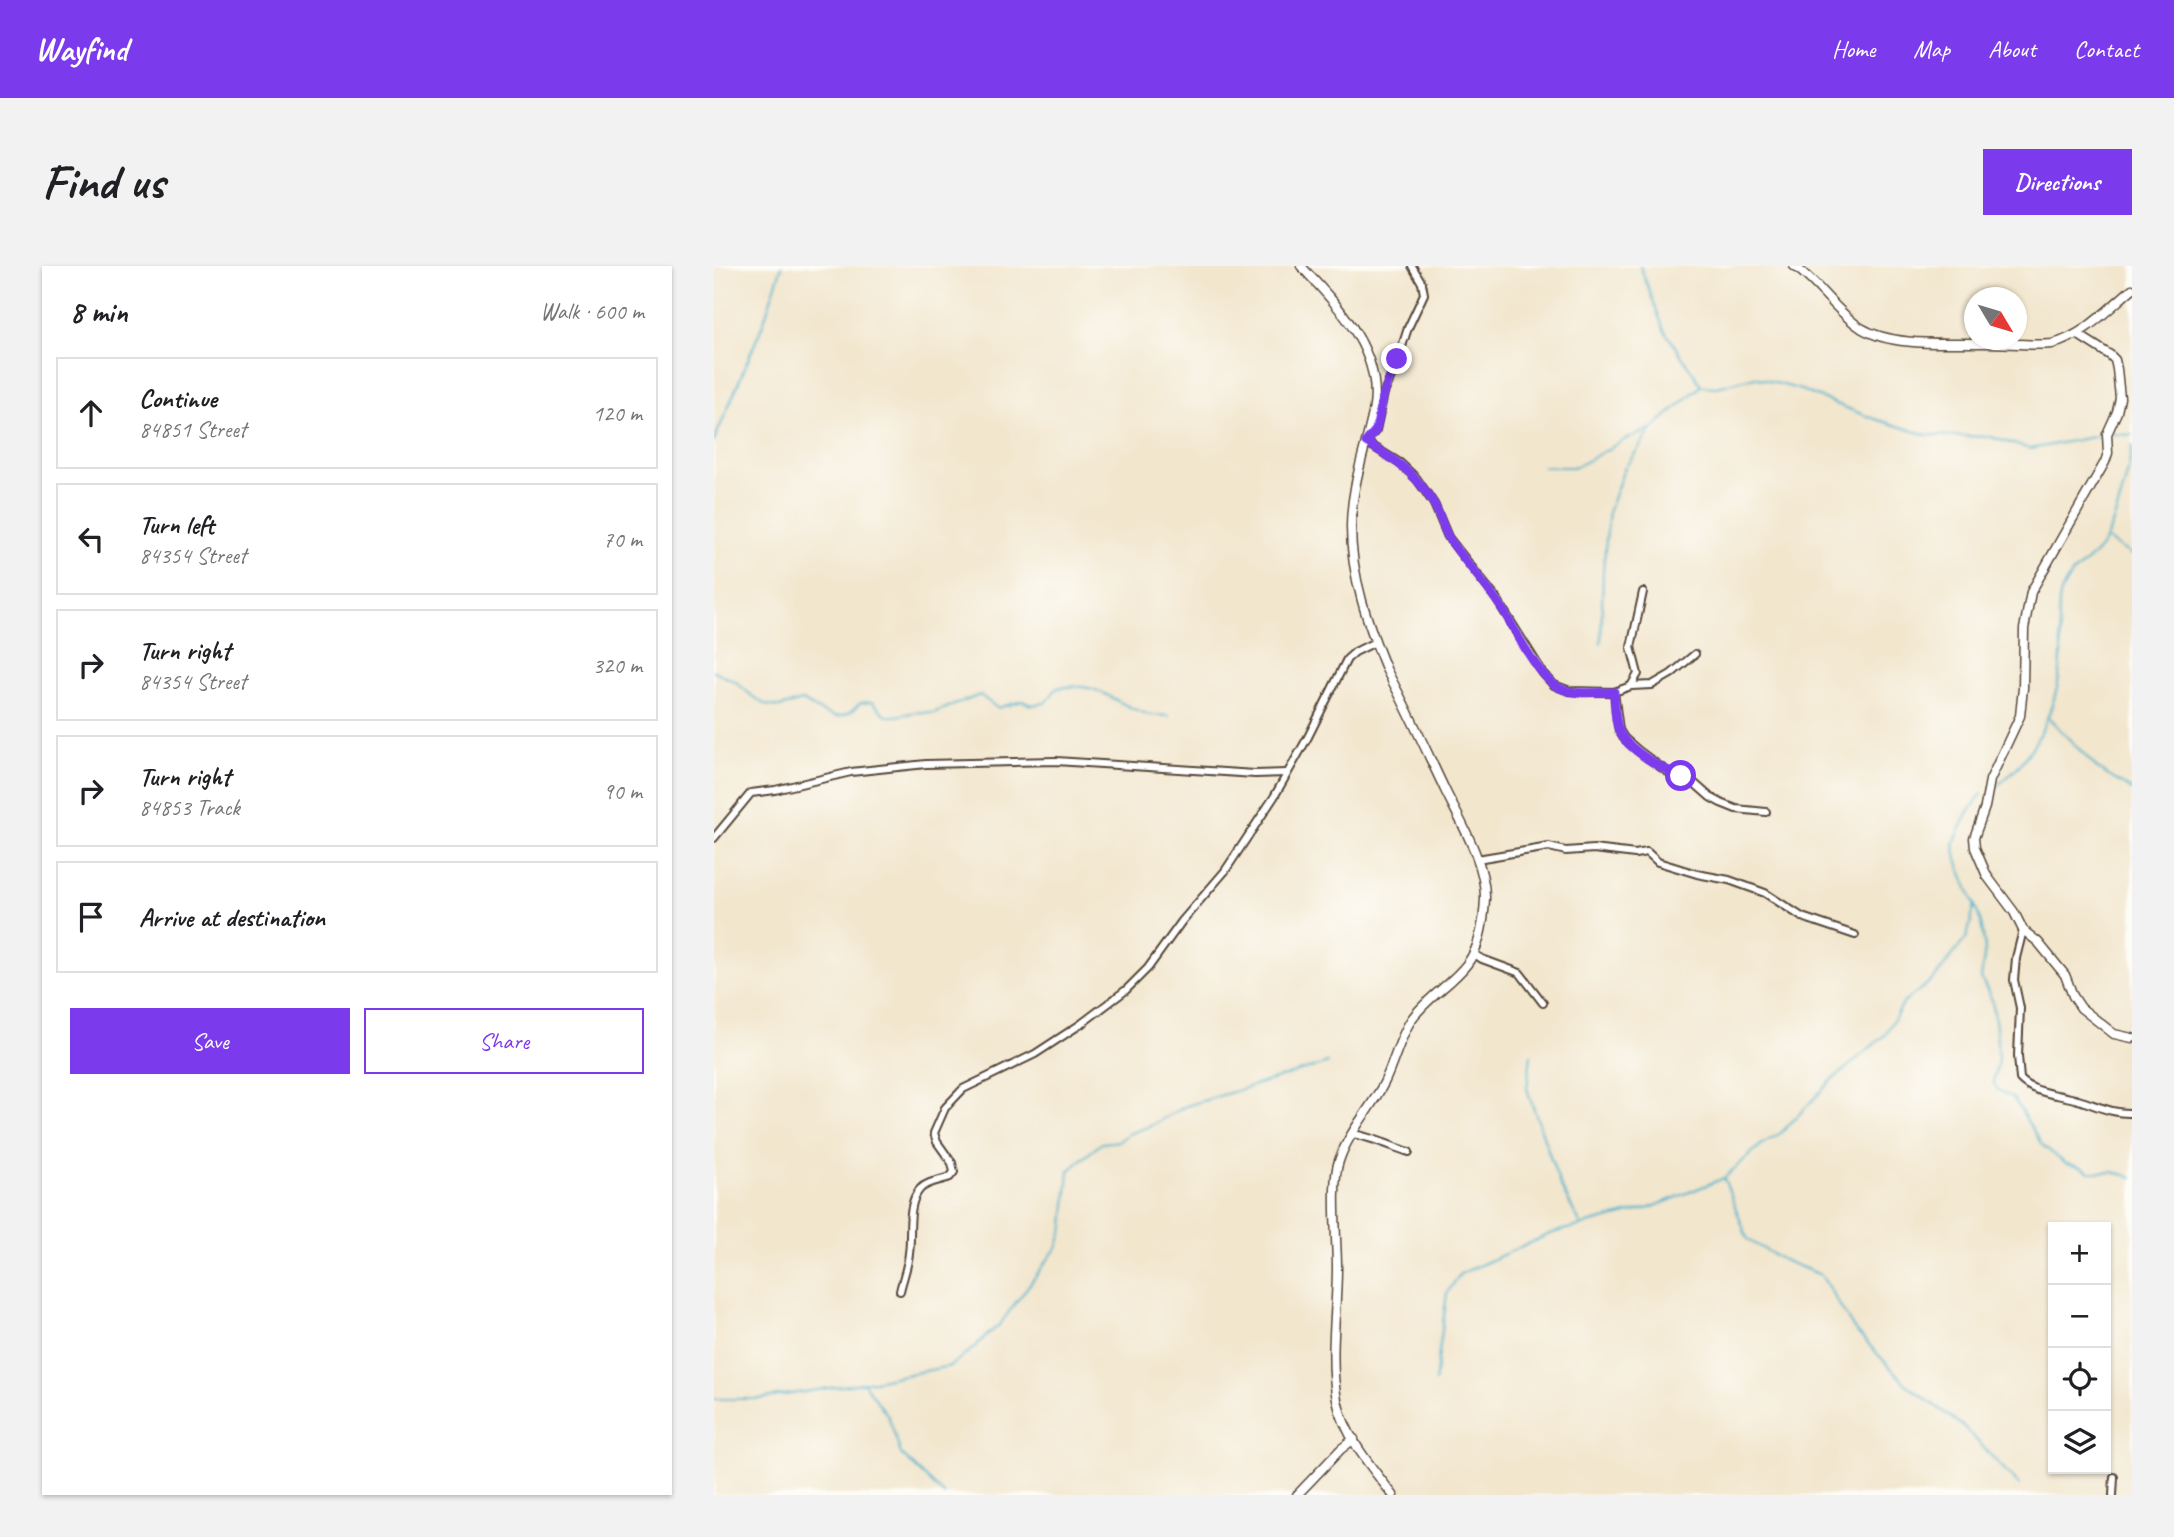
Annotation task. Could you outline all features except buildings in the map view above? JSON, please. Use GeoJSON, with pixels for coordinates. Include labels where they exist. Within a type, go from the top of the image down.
{"type":"FeatureCollection","features":[{"type":"Feature","properties":{"kind":"street"},"geometry":{"type":"LineString","coordinates":[[1301,266],[1348,320],[1369,361],[1374,381],[1373,409],[1357,471],[1351,528],[1357,582],[1375,642],[1477,859],[1485,895],[1483,925],[1474,954],[1466,966],[1434,994],[1411,1021],[1383,1084],[1338,1162],[1334,1360],[1337,1400],[1345,1424],[1368,1463],[1392,1495]]}},
{"type":"Feature","properties":{"kind":"street"},"geometry":{"type":"LineString","coordinates":[[1366,442],[1376,430],[1384,393],[1424,294],[1422,283],[1412,266]]}},
{"type":"Feature","properties":{"kind":"street"},"geometry":{"type":"LineString","coordinates":[[1794,266],[1811,279],[1846,317],[1875,335],[1890,339],[2042,345],[2065,340],[2077,334],[2132,289]]}},
{"type":"Feature","properties":{"kind":"street"},"geometry":{"type":"LineString","coordinates":[[2077,334],[2115,360],[2120,398],[2107,434],[2108,453],[2105,462],[2031,592],[2024,629],[2020,716],[1990,780],[1985,807],[1974,838],[1980,863],[2014,912],[2023,930],[2038,942],[2058,966],[2081,1008],[2114,1034],[2132,1038]]}},
{"type":"Feature","properties":{"kind":"street"},"geometry":{"type":"LineString","coordinates":[[1366,442],[1400,463],[1417,479],[1434,504],[1448,537],[1496,598],[1549,681],[1570,691],[1614,692],[1631,686],[1652,685],[1674,672],[1695,654]]}},
{"type":"Feature","properties":{"kind":"street"},"geometry":{"type":"LineString","coordinates":[[1631,686],[1638,674],[1631,647],[1643,592]]}},
{"type":"Feature","properties":{"kind":"street"},"geometry":{"type":"LineString","coordinates":[[900,1291],[909,1258],[915,1199],[921,1188],[930,1182],[950,1177],[954,1172],[952,1163],[934,1133],[945,1108],[963,1089],[1035,1054],[1081,1024],[1141,976],[1182,921],[1225,871],[1274,797],[1347,659],[1375,642]]}},
{"type":"Feature","properties":{"kind":"street"},"geometry":{"type":"LineString","coordinates":[[1614,692],[1619,730],[1639,751],[1666,771],[1693,782],[1721,803],[1766,812]]}},
{"type":"Feature","properties":{"kind":"street"},"geometry":{"type":"LineString","coordinates":[[714,838],[751,793],[852,772],[926,764],[1056,761],[1255,774],[1287,773]]}},
{"type":"Feature","properties":{"kind":"street"},"geometry":{"type":"LineString","coordinates":[[1477,859],[1549,847],[1566,851],[1594,849],[1635,854],[1647,852],[1658,862],[1729,880],[1765,893],[1802,917],[1855,935]]}},
{"type":"Feature","properties":{"kind":"street"},"geometry":{"type":"LineString","coordinates":[[2023,930],[2014,979],[2020,1008],[2020,1079],[2031,1088],[2080,1100],[2113,1112],[2132,1114]]}},
{"type":"Feature","properties":{"kind":"street"},"geometry":{"type":"LineString","coordinates":[[1474,954],[1520,973],[1544,1003]]}},
{"type":"Feature","properties":{"kind":"street"},"geometry":{"type":"LineString","coordinates":[[1353,1134],[1409,1152]]}},
{"type":"Feature","properties":{"kind":"street"},"geometry":{"type":"LineString","coordinates":[[1297,1495],[1354,1439]]}},
{"type":"Feature","properties":{"kind":"street"},"geometry":{"type":"LineString","coordinates":[[2113,1495],[2115,1477]]}},
{"type":"Feature","properties":{"kind":"waterway"},"geometry":{"type":"LineString","coordinates":[[714,441],[763,324],[782,266]]}},
{"type":"Feature","properties":{"kind":"waterway"},"geometry":{"type":"LineString","coordinates":[[1640,266],[1664,330],[1702,386],[1717,387],[1755,377],[1801,390],[1869,417],[1927,435],[1991,437],[2030,449],[2103,435]]}},
{"type":"Feature","properties":{"kind":"waterway"},"geometry":{"type":"LineString","coordinates":[[1601,643],[1603,571],[1609,510],[1624,469],[1652,429],[1700,387]]}},
{"type":"Feature","properties":{"kind":"waterway"},"geometry":{"type":"LineString","coordinates":[[1543,467],[1576,467],[1626,439],[1652,429]]}},
{"type":"Feature","properties":{"kind":"waterway"},"geometry":{"type":"LineString","coordinates":[[2112,434],[2132,435]]}},
{"type":"Feature","properties":{"kind":"waterway"},"geometry":{"type":"LineString","coordinates":[[1995,787],[2023,761],[2044,726],[2057,687],[2060,668],[2059,611],[2062,590],[2071,576],[2096,553],[2106,538],[2121,498],[2132,446]]}},
{"type":"Feature","properties":{"kind":"waterway"},"geometry":{"type":"LineString","coordinates":[[2106,539],[2132,555]]}},
{"type":"Feature","properties":{"kind":"waterway"},"geometry":{"type":"LineString","coordinates":[[714,671],[736,682],[766,705],[780,707],[802,701],[839,717],[853,711],[860,703],[872,702],[887,716],[896,716],[916,712],[933,713],[980,695],[997,708],[1023,701],[1031,705],[1045,703],[1057,688],[1072,686],[1095,690],[1147,714],[1169,716]]}},
{"type":"Feature","properties":{"kind":"waterway"},"geometry":{"type":"LineString","coordinates":[[2049,718],[2099,770],[2132,790]]}},
{"type":"Feature","properties":{"kind":"waterway"},"geometry":{"type":"LineString","coordinates":[[1982,794],[1968,813],[1954,843],[1957,860],[1981,922],[1985,949],[1981,978],[1992,1000],[1996,1027],[1998,1060],[1993,1083],[1998,1090],[2014,1099],[2042,1145],[2066,1164],[2090,1172],[2113,1172],[2132,1177]]}},
{"type":"Feature","properties":{"kind":"waterway"},"geometry":{"type":"LineString","coordinates":[[1435,1382],[1447,1293],[1460,1274],[1552,1233],[1650,1208],[1724,1178],[1762,1144],[1781,1133],[1831,1081],[1885,1035],[1904,1002],[1934,979],[1967,937],[1975,904]]}},
{"type":"Feature","properties":{"kind":"waterway"},"geometry":{"type":"LineString","coordinates":[[1531,1055],[1527,1089],[1560,1185],[1581,1225]]}},
{"type":"Feature","properties":{"kind":"waterway"},"geometry":{"type":"LineString","coordinates":[[714,1399],[759,1399],[950,1366],[1000,1324],[1058,1246],[1064,1226],[1069,1171],[1083,1158],[1102,1143],[1119,1141],[1186,1106],[1328,1063]]}},
{"type":"Feature","properties":{"kind":"waterway"},"geometry":{"type":"LineString","coordinates":[[1724,1178],[1748,1240],[1783,1260],[1821,1275],[1854,1329],[1907,1385],[1964,1427],[2019,1485]]}},
{"type":"Feature","properties":{"kind":"waterway"},"geometry":{"type":"LineString","coordinates":[[863,1382],[888,1416],[901,1454],[944,1495]]}},
{"type":"Feature","properties":{"kind":"route"},"geometry":{"type":"LineString","coordinates":[[1397,359],[1384,393],[1376,430],[1366,442],[1411,471],[1434,504],[1448,537],[1496,598],[1549,681],[1570,691],[1614,692],[1615,715],[1624,738],[1666,771],[1681,776]]}}]}
